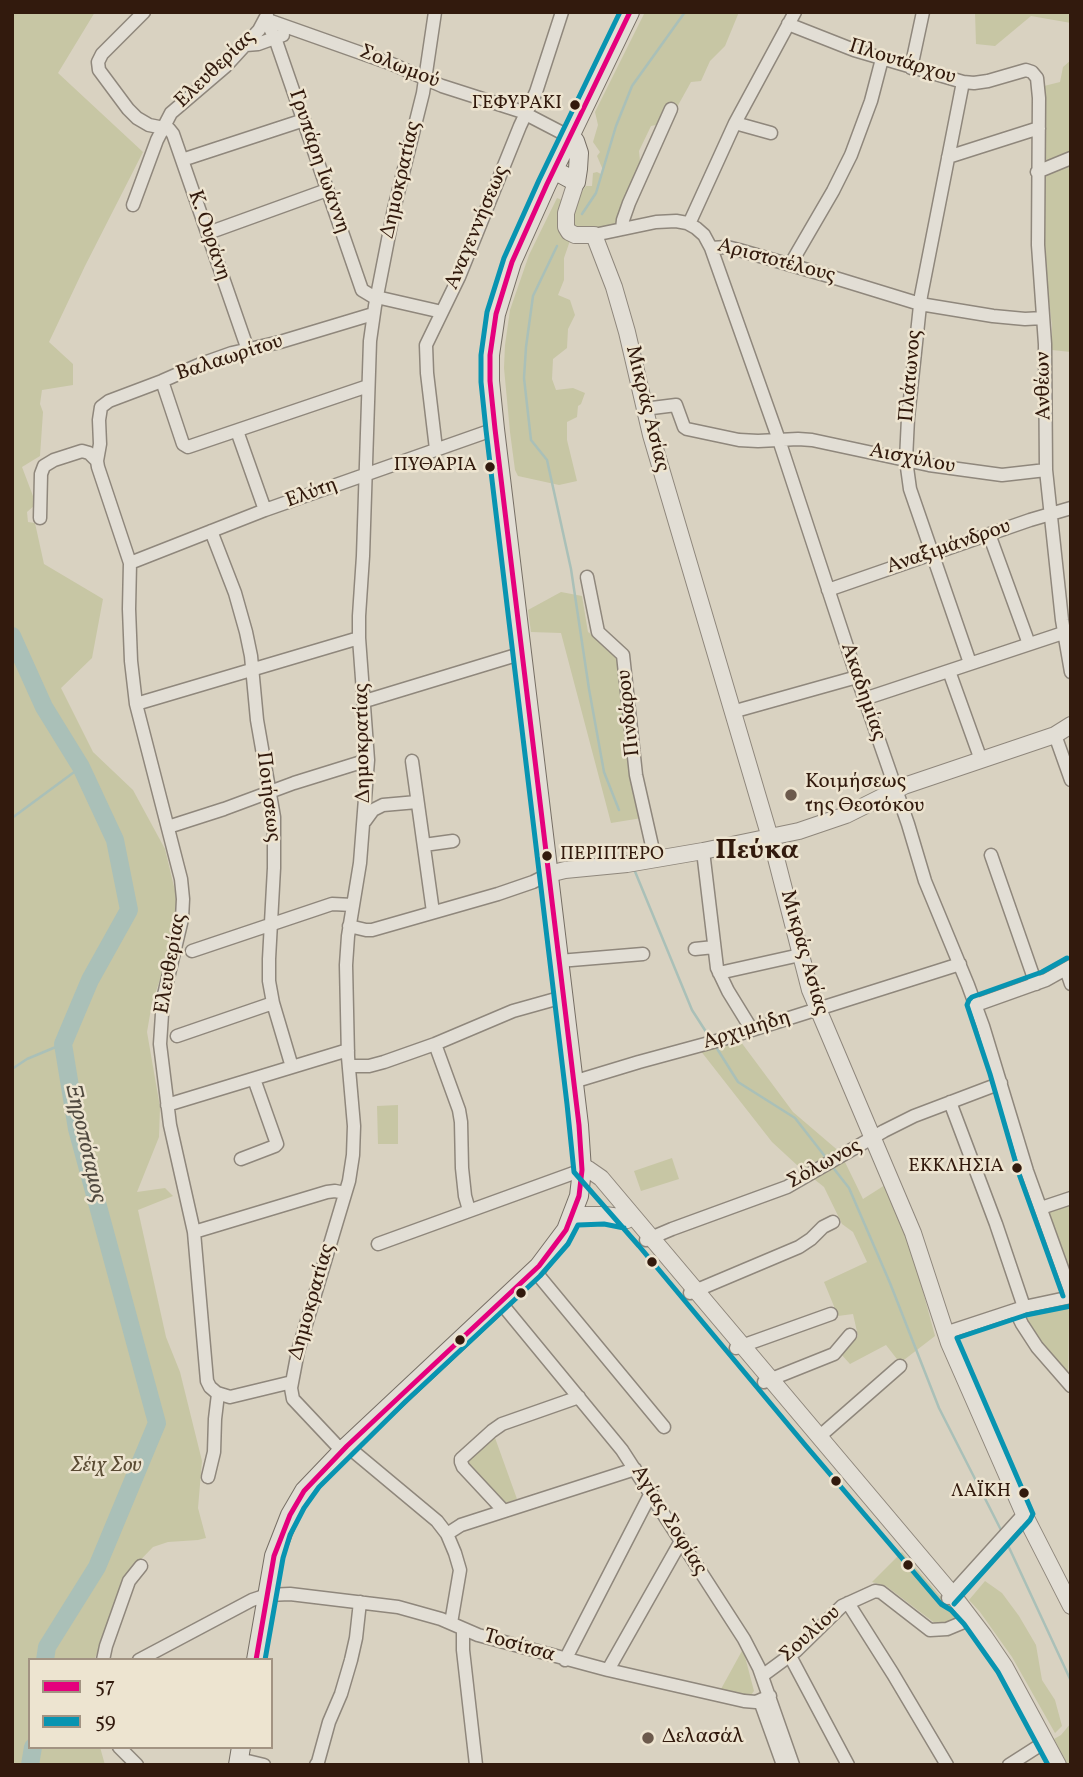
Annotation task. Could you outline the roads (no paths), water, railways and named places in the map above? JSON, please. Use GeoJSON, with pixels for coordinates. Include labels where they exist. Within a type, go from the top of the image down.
{"type":"FeatureCollection","features":[{"type":"Feature","properties":{"kind":"main road"},"geometry":{"type":"LineString","coordinates":[[256,1658],[274,1556],[290,1514],[312,1481],[534,1270],[561,1239],[572,1217],[580,1189],[582,1170],[579,1125],[495,429],[490,363],[494,323],[512,262],[630,12]]}},
{"type":"Feature","properties":{"kind":"main road"},"geometry":{"type":"LineString","coordinates":[[570,137],[577,146],[579,163],[576,182]]}},
{"type":"Feature","properties":{"kind":"main road"},"geometry":{"type":"LineString","coordinates":[[558,162],[579,163]]}},
{"type":"Feature","properties":{"kind":"main road"},"geometry":{"type":"LineString","coordinates":[[558,162],[576,182]]}},
{"type":"Feature","properties":{"kind":"street"},"geometry":{"type":"LineString","coordinates":[[144,12],[105,50],[98,66],[102,75],[134,115],[145,124],[163,128]]}},
{"type":"Feature","properties":{"kind":"street","name":"Δημοκρατίας"},"geometry":{"type":"LineString","coordinates":[[435,12],[425,79],[394,209],[370,341],[359,638],[368,760],[359,871],[349,926],[345,982],[354,1132],[351,1167],[304,1326],[291,1392],[293,1399],[344,1449],[437,1521],[447,1534]]}},
{"type":"Feature","properties":{"kind":"street","name":"Αναγεννήσεως"},"geometry":{"type":"LineString","coordinates":[[436,449],[426,350],[428,341],[459,277],[545,69],[562,12]]}},
{"type":"Feature","properties":{"kind":"street"},"geometry":{"type":"LineString","coordinates":[[911,68],[923,12]]}},
{"type":"Feature","properties":{"kind":"street","name":"Ελευθερίας"},"geometry":{"type":"LineString","coordinates":[[133,205],[163,128],[174,109],[210,81],[246,45],[267,16]]}},
{"type":"Feature","properties":{"kind":"street","name":"Σολωμού"},"geometry":{"type":"LineString","coordinates":[[267,16],[462,93],[526,114],[570,137]]}},
{"type":"Feature","properties":{"kind":"street","name":"Γρυπάρη Ιωάννη"},"geometry":{"type":"LineString","coordinates":[[267,16],[360,286],[368,295],[376,298]]}},
{"type":"Feature","properties":{"kind":"street"},"geometry":{"type":"LineString","coordinates":[[576,182],[566,216],[569,233],[594,235],[665,221],[690,224],[735,123],[791,18]]}},
{"type":"Feature","properties":{"kind":"street","name":"Πλουτάρχου"},"geometry":{"type":"LineString","coordinates":[[791,18],[854,50],[963,82],[988,81],[1028,70],[1036,76],[1039,97]]}},
{"type":"Feature","properties":{"kind":"street"},"geometry":{"type":"LineString","coordinates":[[246,45],[253,46],[295,29]]}},
{"type":"Feature","properties":{"kind":"street"},"geometry":{"type":"LineString","coordinates":[[790,265],[847,163],[871,101],[882,59]]}},
{"type":"Feature","properties":{"kind":"street","name":"Πλάτωνος"},"geometry":{"type":"LineString","coordinates":[[963,82],[920,304],[906,460],[910,489],[970,663]]}},
{"type":"Feature","properties":{"kind":"street","name":"Ανθέων"},"geometry":{"type":"LineString","coordinates":[[1039,97],[1038,245],[1046,366],[1046,470],[1050,514],[1065,590],[1063,634],[1071,672]]}},
{"type":"Feature","properties":{"kind":"street"},"geometry":{"type":"LineString","coordinates":[[622,229],[629,203],[671,109]]}},
{"type":"Feature","properties":{"kind":"street"},"geometry":{"type":"LineString","coordinates":[[182,160],[304,120]]}},
{"type":"Feature","properties":{"kind":"street"},"geometry":{"type":"LineString","coordinates":[[735,123],[771,133]]}},
{"type":"Feature","properties":{"kind":"street","name":"Κ. Ουράνη"},"geometry":{"type":"LineString","coordinates":[[163,128],[172,132],[248,350]]}},
{"type":"Feature","properties":{"kind":"street"},"geometry":{"type":"LineString","coordinates":[[948,157],[1039,128]]}},
{"type":"Feature","properties":{"kind":"street"},"geometry":{"type":"LineString","coordinates":[[1037,172],[1071,158]]}},
{"type":"Feature","properties":{"kind":"street"},"geometry":{"type":"LineString","coordinates":[[208,233],[327,190]]}},
{"type":"Feature","properties":{"kind":"street","name":"Αριστοτέλους"},"geometry":{"type":"LineString","coordinates":[[690,224],[701,231],[711,248],[727,247],[920,304],[993,316],[1043,318]]}},
{"type":"Feature","properties":{"kind":"street","name":"Μικράς Ασίας"},"geometry":{"type":"LineString","coordinates":[[594,235],[624,321],[644,409],[770,838],[807,982],[921,1254],[945,1333],[1024,1514],[1071,1606]]}},
{"type":"Feature","properties":{"kind":"street","name":"Ακαδημίας"},"geometry":{"type":"LineString","coordinates":[[711,248],[779,440],[925,881],[976,1005],[1024,1161],[1071,1295]]}},
{"type":"Feature","properties":{"kind":"street"},"geometry":{"type":"LineString","coordinates":[[376,298],[442,312]]}},
{"type":"Feature","properties":{"kind":"street","name":"Βαλαωρίτου"},"geometry":{"type":"LineString","coordinates":[[97,461],[100,444],[99,420],[104,404],[212,360],[373,314]]}},
{"type":"Feature","properties":{"kind":"street"},"geometry":{"type":"LineString","coordinates":[[162,381],[182,441],[185,445],[194,446],[368,386]]}},
{"type":"Feature","properties":{"kind":"street","name":"Αισχύλου"},"geometry":{"type":"LineString","coordinates":[[644,409],[676,405],[687,429],[746,441],[812,440],[947,468],[1002,475],[1046,470]]}},
{"type":"Feature","properties":{"kind":"street","name":"Ελύτη"},"geometry":{"type":"LineString","coordinates":[[130,563],[265,510],[495,429]]}},
{"type":"Feature","properties":{"kind":"street"},"geometry":{"type":"LineString","coordinates":[[237,431],[265,510]]}},
{"type":"Feature","properties":{"kind":"street"},"geometry":{"type":"LineString","coordinates":[[40,518],[41,474],[44,466],[82,451],[89,453],[97,461]]}},
{"type":"Feature","properties":{"kind":"street","name":"Ελευθερίας"},"geometry":{"type":"LineString","coordinates":[[97,461],[130,563],[129,609],[136,704],[181,879],[181,919],[163,999],[160,1044],[167,1105],[194,1233],[206,1377],[209,1386],[218,1394]]}},
{"type":"Feature","properties":{"kind":"street","name":"Αναξιμάνδρου"},"geometry":{"type":"LineString","coordinates":[[828,590],[1071,508]]}},
{"type":"Feature","properties":{"kind":"street","name":"Ποιήσεως"},"geometry":{"type":"LineString","coordinates":[[211,531],[230,579],[249,645],[260,742],[271,792],[274,833],[268,970],[273,1003],[292,1067]]}},
{"type":"Feature","properties":{"kind":"street"},"geometry":{"type":"LineString","coordinates":[[989,534],[1029,644]]}},
{"type":"Feature","properties":{"kind":"street","name":"Πινδάρου"},"geometry":{"type":"LineString","coordinates":[[587,577],[598,632],[624,654],[636,775],[655,859]]}},
{"type":"Feature","properties":{"kind":"street"},"geometry":{"type":"LineString","coordinates":[[864,699],[1063,634]]}},
{"type":"Feature","properties":{"kind":"street"},"geometry":{"type":"LineString","coordinates":[[136,704],[359,638]]}},
{"type":"Feature","properties":{"kind":"street"},"geometry":{"type":"LineString","coordinates":[[365,701],[523,653]]}},
{"type":"Feature","properties":{"kind":"street"},"geometry":{"type":"LineString","coordinates":[[949,671],[981,760]]}},
{"type":"Feature","properties":{"kind":"street"},"geometry":{"type":"LineString","coordinates":[[732,712],[857,677]]}},
{"type":"Feature","properties":{"kind":"street"},"geometry":{"type":"LineString","coordinates":[[349,926],[370,930],[509,891],[568,869],[614,866],[799,831],[846,815],[895,789],[1055,735],[1071,725]]}},
{"type":"Feature","properties":{"kind":"street"},"geometry":{"type":"LineString","coordinates":[[1055,735],[1071,780]]}},
{"type":"Feature","properties":{"kind":"street"},"geometry":{"type":"LineString","coordinates":[[168,827],[294,782],[368,760]]}},
{"type":"Feature","properties":{"kind":"street"},"geometry":{"type":"LineString","coordinates":[[412,761],[433,912]]}},
{"type":"Feature","properties":{"kind":"street"},"geometry":{"type":"LineString","coordinates":[[364,821],[373,810],[383,804],[417,802]]}},
{"type":"Feature","properties":{"kind":"street"},"geometry":{"type":"LineString","coordinates":[[424,845],[453,841]]}},
{"type":"Feature","properties":{"kind":"street"},"geometry":{"type":"LineString","coordinates":[[703,851],[719,973],[751,1030]]}},
{"type":"Feature","properties":{"kind":"street"},"geometry":{"type":"LineString","coordinates":[[991,855],[1036,984]]}},
{"type":"Feature","properties":{"kind":"street"},"geometry":{"type":"LineString","coordinates":[[192,951],[332,904],[353,905]]}},
{"type":"Feature","properties":{"kind":"street"},"geometry":{"type":"LineString","coordinates":[[695,949],[714,947]]}},
{"type":"Feature","properties":{"kind":"street"},"geometry":{"type":"LineString","coordinates":[[559,961],[643,954]]}},
{"type":"Feature","properties":{"kind":"street"},"geometry":{"type":"LineString","coordinates":[[719,973],[800,955]]}},
{"type":"Feature","properties":{"kind":"street","name":"Αρχιμήδη"},"geometry":{"type":"LineString","coordinates":[[573,1082],[720,1040],[960,964]]}},
{"type":"Feature","properties":{"kind":"street"},"geometry":{"type":"LineString","coordinates":[[976,1005],[1036,984],[1068,968],[1071,984]]}},
{"type":"Feature","properties":{"kind":"street"},"geometry":{"type":"LineString","coordinates":[[349,1066],[376,1064],[435,1044],[513,1011],[563,997]]}},
{"type":"Feature","properties":{"kind":"street"},"geometry":{"type":"LineString","coordinates":[[177,1036],[273,1003]]}},
{"type":"Feature","properties":{"kind":"street"},"geometry":{"type":"LineString","coordinates":[[435,1044],[460,1115],[461,1168],[469,1210]]}},
{"type":"Feature","properties":{"kind":"street"},"geometry":{"type":"LineString","coordinates":[[167,1105],[348,1050]]}},
{"type":"Feature","properties":{"kind":"street"},"geometry":{"type":"LineString","coordinates":[[241,1159],[277,1144],[254,1079]]}},
{"type":"Feature","properties":{"kind":"street","name":"Σόλωνος"},"geometry":{"type":"LineString","coordinates":[[649,1238],[781,1190],[914,1116],[1001,1083]]}},
{"type":"Feature","properties":{"kind":"street"},"geometry":{"type":"LineString","coordinates":[[950,1101],[992,1212],[1022,1324],[1037,1347],[1071,1386]]}},
{"type":"Feature","properties":{"kind":"street"},"geometry":{"type":"LineString","coordinates":[[378,1244],[582,1170],[588,1169],[601,1178],[739,1346],[971,1619],[1005,1667],[1058,1765]]}},
{"type":"Feature","properties":{"kind":"street"},"geometry":{"type":"LineString","coordinates":[[582,1170],[627,1220],[649,1238]]}},
{"type":"Feature","properties":{"kind":"street"},"geometry":{"type":"LineString","coordinates":[[194,1233],[327,1192],[345,1193]]}},
{"type":"Feature","properties":{"kind":"street"},"geometry":{"type":"LineString","coordinates":[[1041,1209],[1071,1198]]}},
{"type":"Feature","properties":{"kind":"street"},"geometry":{"type":"LineString","coordinates":[[572,1217],[605,1215],[627,1220]]}},
{"type":"Feature","properties":{"kind":"street"},"geometry":{"type":"LineString","coordinates":[[693,1291],[796,1248],[832,1222]]}},
{"type":"Feature","properties":{"kind":"street"},"geometry":{"type":"LineString","coordinates":[[534,1270],[664,1427]]}},
{"type":"Feature","properties":{"kind":"street"},"geometry":{"type":"LineString","coordinates":[[945,1333],[1071,1295]]}},
{"type":"Feature","properties":{"kind":"street","name":"Αγίας Σοφίας"},"geometry":{"type":"LineString","coordinates":[[500,1303],[613,1437],[744,1639],[762,1676],[765,1699],[783,1765]]}},
{"type":"Feature","properties":{"kind":"street"},"geometry":{"type":"LineString","coordinates":[[739,1346],[831,1314]]}},
{"type":"Feature","properties":{"kind":"street"},"geometry":{"type":"LineString","coordinates":[[768,1380],[834,1354],[850,1335]]}},
{"type":"Feature","properties":{"kind":"street"},"geometry":{"type":"LineString","coordinates":[[820,1436],[900,1366]]}},
{"type":"Feature","properties":{"kind":"street"},"geometry":{"type":"LineString","coordinates":[[768,1380],[820,1436],[952,1598]]}},
{"type":"Feature","properties":{"kind":"street"},"geometry":{"type":"LineString","coordinates":[[208,1477],[214,1450],[218,1394],[235,1397],[292,1382]]}},
{"type":"Feature","properties":{"kind":"street"},"geometry":{"type":"LineString","coordinates":[[504,1511],[461,1459],[502,1424],[579,1397]]}},
{"type":"Feature","properties":{"kind":"street"},"geometry":{"type":"LineString","coordinates":[[451,1623],[460,1570],[447,1534],[457,1526],[635,1469]]}},
{"type":"Feature","properties":{"kind":"street"},"geometry":{"type":"LineString","coordinates":[[565,1660],[651,1493]]}},
{"type":"Feature","properties":{"kind":"street"},"geometry":{"type":"LineString","coordinates":[[952,1598],[1024,1514]]}},
{"type":"Feature","properties":{"kind":"street"},"geometry":{"type":"LineString","coordinates":[[608,1670],[681,1541]]}},
{"type":"Feature","properties":{"kind":"street"},"geometry":{"type":"LineString","coordinates":[[103,1658],[129,1581],[141,1566]]}},
{"type":"Feature","properties":{"kind":"street","name":"Σουλίου"},"geometry":{"type":"LineString","coordinates":[[762,1676],[790,1656],[837,1609],[877,1591],[928,1629],[947,1629],[971,1619]]}},
{"type":"Feature","properties":{"kind":"street","name":"Τοσίτσα"},"geometry":{"type":"LineString","coordinates":[[267,1595],[290,1594],[407,1608],[478,1635],[565,1660],[753,1703],[765,1699]]}},
{"type":"Feature","properties":{"kind":"street"},"geometry":{"type":"LineString","coordinates":[[143,1658],[244,1603],[267,1595]]}},
{"type":"Feature","properties":{"kind":"street"},"geometry":{"type":"LineString","coordinates":[[316,1765],[351,1660],[359,1602]]}},
{"type":"Feature","properties":{"kind":"street"},"geometry":{"type":"LineString","coordinates":[[848,1603],[947,1765]]}},
{"type":"Feature","properties":{"kind":"street"},"geometry":{"type":"LineString","coordinates":[[463,1630],[476,1765]]}},
{"type":"Feature","properties":{"kind":"street"},"geometry":{"type":"LineString","coordinates":[[790,1656],[848,1765]]}},
{"type":"Feature","properties":{"kind":"street","name":"Αγίας Σοφίας"},"geometry":{"type":"LineString","coordinates":[[765,1699],[793,1765]]}},
{"type":"Feature","properties":{"kind":"street"},"geometry":{"type":"LineString","coordinates":[[1009,1765],[1045,1742]]}},
{"type":"Feature","properties":{"kind":"street"},"geometry":{"type":"LineString","coordinates":[[121,1749],[137,1765]]}},
{"type":"Feature","properties":{"kind":"street"},"geometry":{"type":"LineString","coordinates":[[240,1757],[264,1765]]}},
{"type":"Feature","properties":{"kind":"waterway"},"geometry":{"type":"LineString","coordinates":[[582,214],[596,193],[616,126],[632,86],[685,12]]}},
{"type":"Feature","properties":{"kind":"waterway"},"geometry":{"type":"LineString","coordinates":[[557,246],[533,296],[524,378],[531,440],[547,460],[571,569],[604,772],[619,810]]}},
{"type":"Feature","properties":{"kind":"waterway","name":"Ξηροπόταμος"},"geometry":{"type":"LineString","coordinates":[[12,636],[44,707],[81,767],[115,840],[129,910],[90,980],[63,1044],[77,1129],[157,1423],[97,1567],[47,1647],[45,1658]]}},
{"type":"Feature","properties":{"kind":"waterway"},"geometry":{"type":"LineString","coordinates":[[12,818],[81,767]]}},
{"type":"Feature","properties":{"kind":"waterway"},"geometry":{"type":"LineString","coordinates":[[634,869],[692,1010],[710,1038]]}},
{"type":"Feature","properties":{"kind":"waterway"},"geometry":{"type":"LineString","coordinates":[[12,1069],[27,1059],[63,1044]]}},
{"type":"Feature","properties":{"kind":"waterway"},"geometry":{"type":"LineString","coordinates":[[716,1047],[738,1082],[795,1118],[827,1159]]}},
{"type":"Feature","properties":{"kind":"waterway"},"geometry":{"type":"LineString","coordinates":[[831,1165],[849,1188],[939,1408],[1002,1532]]}},
{"type":"Feature","properties":{"kind":"waterway"},"geometry":{"type":"LineString","coordinates":[[1006,1541],[1071,1681]]}},
{"type":"Feature","properties":{"kind":"waterway","name":"Ξηροπόταμος"},"geometry":{"type":"LineString","coordinates":[[30,1765],[33,1749]]}},
{"type":"Feature","properties":{"kind":"place","name":"ΓΕΦΥΡΑΚΙ"},"geometry":{"type":"Point","coordinates":[575,105]}},
{"type":"Feature","properties":{"kind":"place","name":"ΠΥΘΑΡΙΑ"},"geometry":{"type":"Point","coordinates":[490,467]}},
{"type":"Feature","properties":{"kind":"place","name":"Κοιμήσεως της Θεοτόκου"},"geometry":{"type":"Point","coordinates":[791,795]}},
{"type":"Feature","properties":{"kind":"place","name":"ΠΕΡΙΠΤΕΡΟ"},"geometry":{"type":"Point","coordinates":[547,856]}},
{"type":"Feature","properties":{"kind":"place","name":"ΕΚΚΛΗΣΙΑ"},"geometry":{"type":"Point","coordinates":[1017,1168]}},
{"type":"Feature","properties":{"kind":"place","name":"ΛΑΪΚΗ"},"geometry":{"type":"Point","coordinates":[1024,1493]}},
{"type":"Feature","properties":{"kind":"place","name":"Δελασάλ"},"geometry":{"type":"Point","coordinates":[648,1738]}},
{"type":"Feature","properties":{"kind":"district","name":"Πεύκα"},"geometry":{"type":"Point","coordinates":[757,853]}},
{"type":"Feature","properties":{"kind":"park label","name":"Σέιχ Σου"},"geometry":{"type":"Point","coordinates":[106,1467]}}]}
